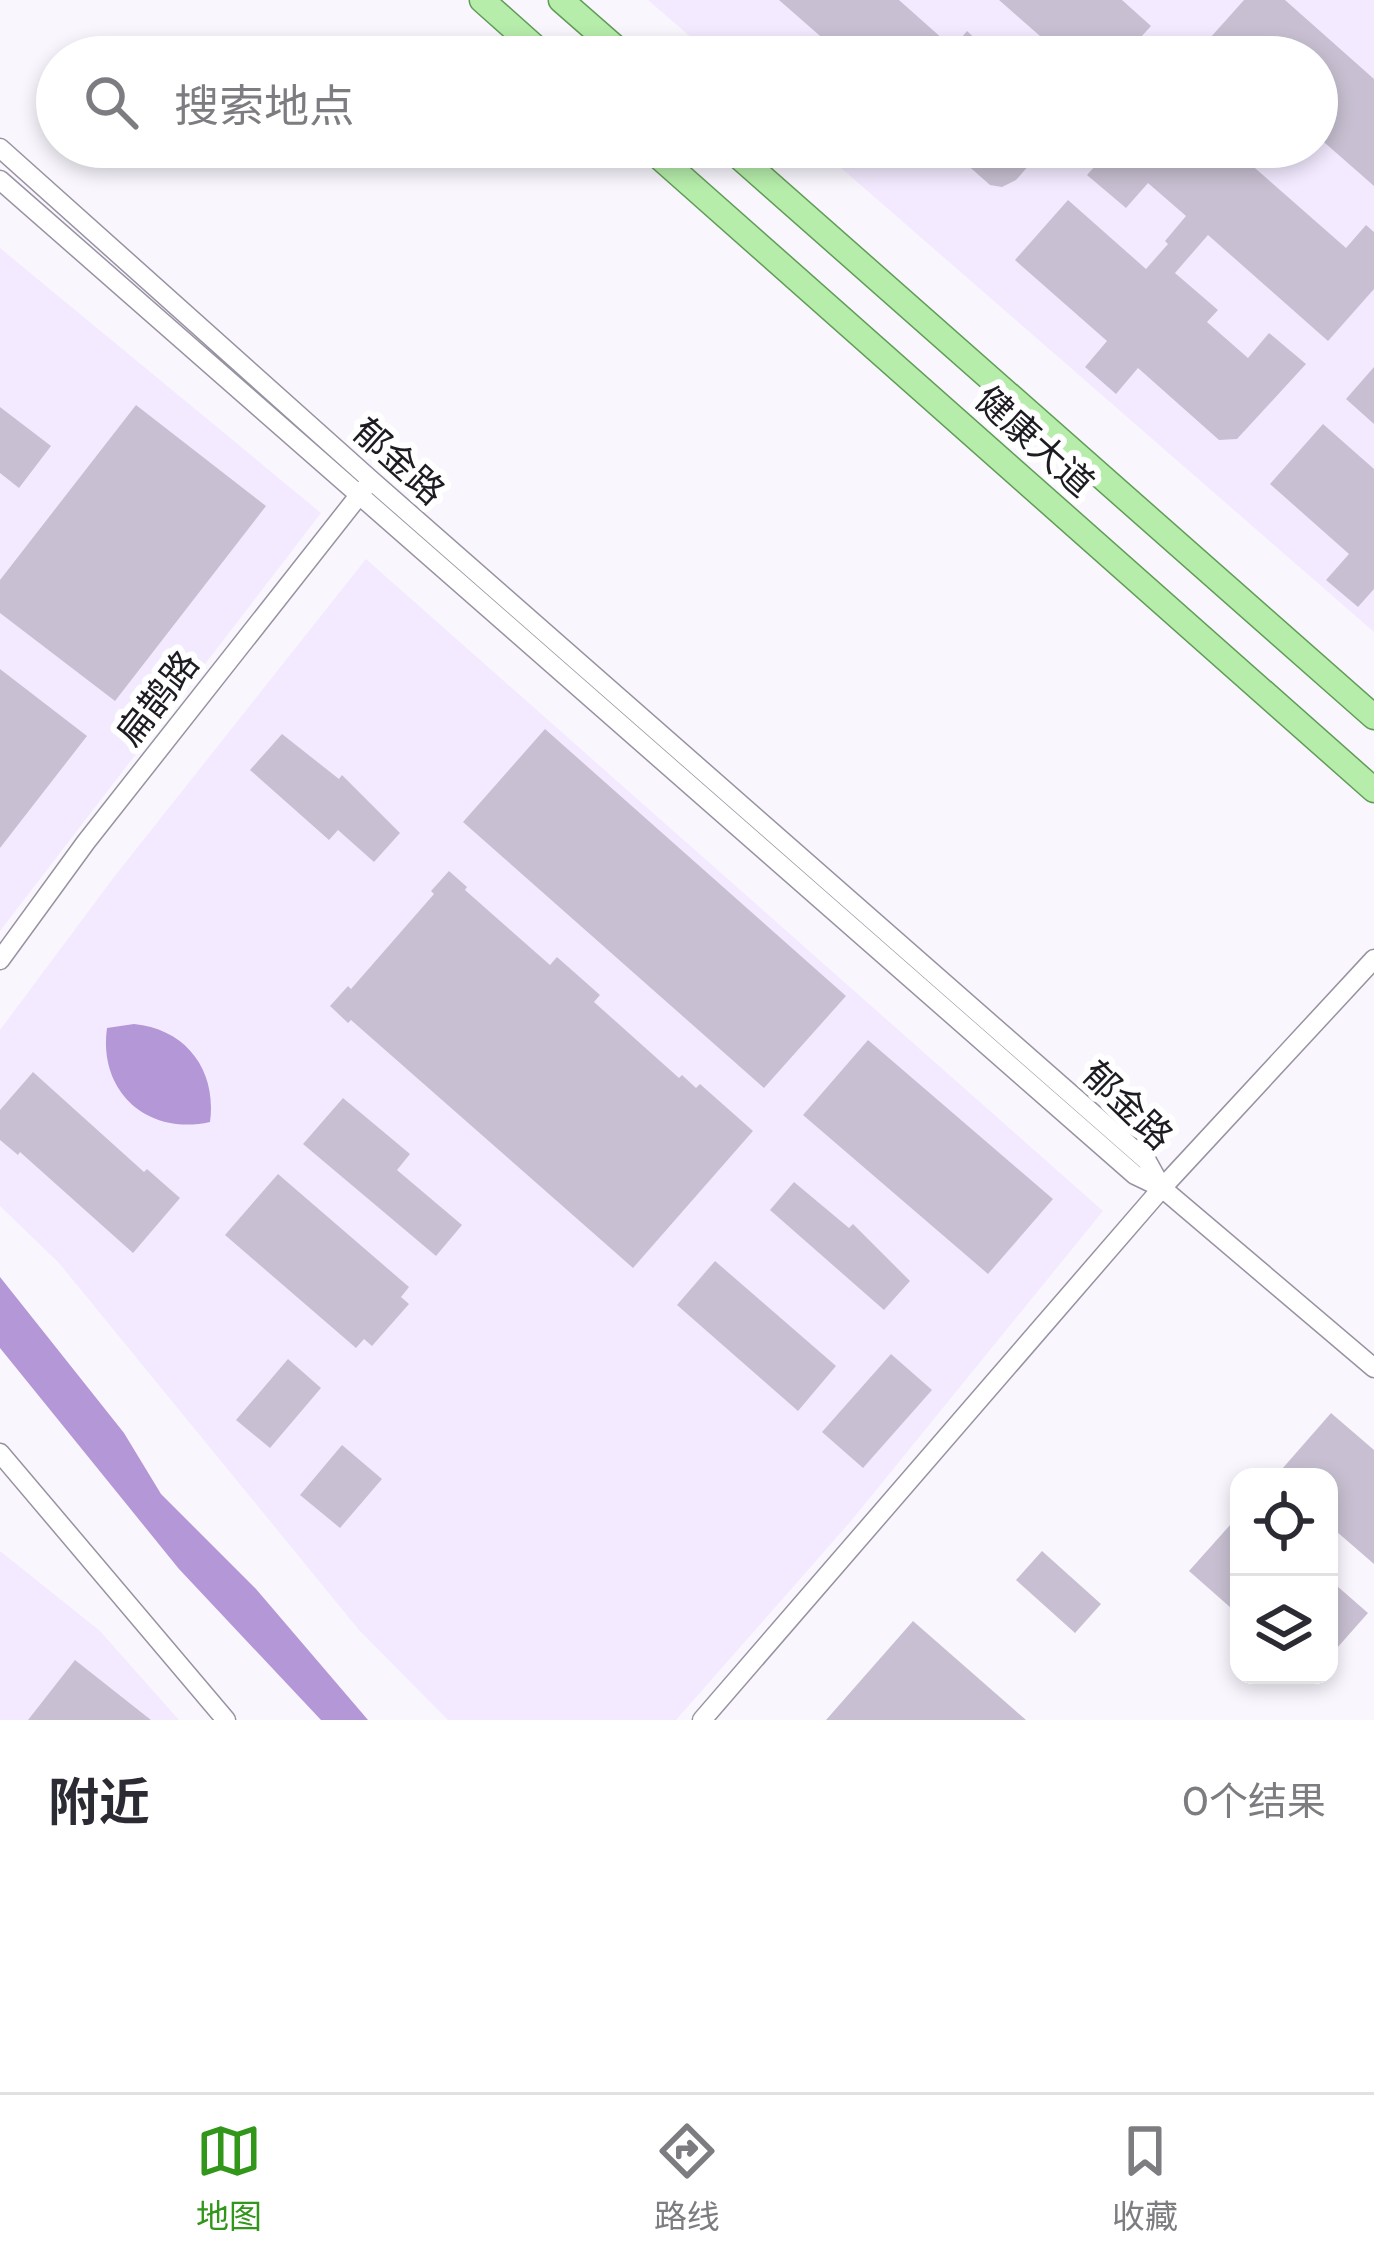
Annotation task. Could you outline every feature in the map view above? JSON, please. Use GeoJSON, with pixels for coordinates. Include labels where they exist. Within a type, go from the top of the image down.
{"type":"FeatureCollection","features":[{"type":"Feature","properties":{"kind":"main road"},"geometry":{"type":"LineString","coordinates":[[482,0],[523,36]]}},
{"type":"Feature","properties":{"kind":"main road"},"geometry":{"type":"LineString","coordinates":[[561,0],[602,36]]}},
{"type":"Feature","properties":{"kind":"main road","name":"健康大道"},"geometry":{"type":"LineString","coordinates":[[672,168],[1374,790]]}},
{"type":"Feature","properties":{"kind":"main road","name":"健康大道"},"geometry":{"type":"LineString","coordinates":[[752,168],[1374,717]]}},
{"type":"Feature","properties":{"kind":"street","name":"郁金路"},"geometry":{"type":"LineString","coordinates":[[0,148],[365,487]]}},
{"type":"Feature","properties":{"kind":"street","name":"郁金路"},"geometry":{"type":"LineString","coordinates":[[0,180],[365,487],[1147,1161],[1162,1188],[1374,1367]]}},
{"type":"Feature","properties":{"kind":"street","name":"扁鹊路"},"geometry":{"type":"LineString","coordinates":[[0,960],[86,842],[365,487]]}},
{"type":"Feature","properties":{"kind":"street"},"geometry":{"type":"LineString","coordinates":[[702,1720],[1162,1188],[1374,959]]}},
{"type":"Feature","properties":{"kind":"street"},"geometry":{"type":"LineString","coordinates":[[0,1453],[226,1720]]}},
{"type":"Feature","properties":{"kind":"shaded area"},"geometry":{"type":"Polygon","coordinates":[[[648,0],[1374,0],[1374,632],[841,168],[1338,168],[1338,36],[690,36],[648,0]]]}},
{"type":"Feature","properties":{"kind":"shaded area"},"geometry":{"type":"Polygon","coordinates":[[[0,248],[321,513],[0,931],[0,248]]]}},
{"type":"Feature","properties":{"kind":"shaded area"},"geometry":{"type":"Polygon","coordinates":[[[366,559],[1103,1211],[851,1521],[676,1720],[448,1720],[359,1630],[59,1263],[0,1206],[0,1030],[114,877],[366,559]]]}},
{"type":"Feature","properties":{"kind":"shaded area"},"geometry":{"type":"Polygon","coordinates":[[[134,1024],[169,1034],[194,1055],[208,1085],[210,1122],[166,1122],[148,1115],[119,1090],[106,1051],[107,1028],[134,1024]]]}},
{"type":"Feature","properties":{"kind":"shaded area"},"geometry":{"type":"Polygon","coordinates":[[[0,1277],[124,1433],[161,1494],[256,1589],[368,1720],[321,1720],[179,1569],[0,1348],[0,1277]]]}},
{"type":"Feature","properties":{"kind":"shaded area"},"geometry":{"type":"Polygon","coordinates":[[[0,1551],[100,1631],[179,1720],[0,1720],[0,1551]]]}},
{"type":"Feature","properties":{"kind":"building"},"geometry":{"type":"Polygon","coordinates":[[[779,0],[899,0],[940,36],[820,36],[779,0]]]}},
{"type":"Feature","properties":{"kind":"building"},"geometry":{"type":"Polygon","coordinates":[[[999,0],[1122,0],[1151,26],[1142,36],[1040,36],[999,0]]]}},
{"type":"Feature","properties":{"kind":"building"},"geometry":{"type":"Polygon","coordinates":[[[1244,0],[1285,0],[1326,36],[1212,36],[1244,0]]]}},
{"type":"Feature","properties":{"kind":"building"},"geometry":{"type":"Polygon","coordinates":[[[1338,47],[1374,79],[1374,186],[1338,154],[1338,47]]]}},
{"type":"Feature","properties":{"kind":"building"},"geometry":{"type":"Polygon","coordinates":[[[971,168],[1027,168],[1002,187],[990,185],[971,168]]]}},
{"type":"Feature","properties":{"kind":"building"},"geometry":{"type":"Polygon","coordinates":[[[1093,168],[1255,168],[1346,248],[1366,225],[1374,232],[1374,289],[1328,341],[1208,235],[1175,273],[1218,310],[1207,322],[1248,358],[1269,333],[1306,364],[1237,439],[1219,440],[1138,368],[1116,394],[1085,367],[1107,341],[1015,260],[1068,200],[1146,269],[1186,216],[1148,183],[1126,208],[1087,175],[1093,168]]]}},
{"type":"Feature","properties":{"kind":"building"},"geometry":{"type":"Polygon","coordinates":[[[1374,367],[1374,424],[1346,399],[1374,367]]]}},
{"type":"Feature","properties":{"kind":"building"},"geometry":{"type":"Polygon","coordinates":[[[136,405],[266,506],[115,701],[0,613],[0,580],[136,405]]]}},
{"type":"Feature","properties":{"kind":"building"},"geometry":{"type":"Polygon","coordinates":[[[0,407],[51,446],[19,488],[0,473],[0,407]]]}},
{"type":"Feature","properties":{"kind":"building"},"geometry":{"type":"Polygon","coordinates":[[[1323,424],[1374,469],[1374,589],[1358,607],[1326,580],[1349,554],[1270,484],[1323,424]]]}},
{"type":"Feature","properties":{"kind":"building"},"geometry":{"type":"Polygon","coordinates":[[[0,669],[87,736],[0,848],[0,669]]]}},
{"type":"Feature","properties":{"kind":"building"},"geometry":{"type":"Polygon","coordinates":[[[545,729],[846,996],[764,1088],[463,822],[545,729]]]}},
{"type":"Feature","properties":{"kind":"building"},"geometry":{"type":"Polygon","coordinates":[[[282,734],[339,779],[342,775],[400,833],[374,862],[338,830],[329,840],[250,770],[282,734]]]}},
{"type":"Feature","properties":{"kind":"building"},"geometry":{"type":"Polygon","coordinates":[[[449,871],[550,965],[557,957],[600,995],[594,1002],[679,1078],[682,1075],[696,1088],[700,1084],[753,1131],[633,1268],[330,1006],[348,986],[351,989],[449,871]]]}},
{"type":"Feature","properties":{"kind":"building"},"geometry":{"type":"Polygon","coordinates":[[[868,1040],[1053,1199],[988,1274],[803,1115],[868,1040]]]}},
{"type":"Feature","properties":{"kind":"building"},"geometry":{"type":"Polygon","coordinates":[[[33,1072],[144,1172],[147,1169],[180,1198],[133,1253],[20,1152],[18,1155],[0,1140],[0,1110],[33,1072]]]}},
{"type":"Feature","properties":{"kind":"building"},"geometry":{"type":"Polygon","coordinates":[[[343,1098],[410,1154],[397,1170],[462,1225],[436,1256],[303,1144],[343,1098]]]}},
{"type":"Feature","properties":{"kind":"building"},"geometry":{"type":"Polygon","coordinates":[[[278,1174],[409,1287],[401,1297],[409,1304],[372,1346],[364,1339],[356,1348],[225,1235],[278,1174]]]}},
{"type":"Feature","properties":{"kind":"building"},"geometry":{"type":"Polygon","coordinates":[[[794,1182],[849,1228],[853,1224],[910,1281],[884,1310],[770,1210],[794,1182]]]}},
{"type":"Feature","properties":{"kind":"building"},"geometry":{"type":"Polygon","coordinates":[[[715,1261],[836,1366],[798,1411],[677,1305],[715,1261]]]}},
{"type":"Feature","properties":{"kind":"building"},"geometry":{"type":"Polygon","coordinates":[[[891,1354],[932,1390],[863,1468],[822,1432],[891,1354]]]}},
{"type":"Feature","properties":{"kind":"building"},"geometry":{"type":"Polygon","coordinates":[[[288,1359],[321,1388],[270,1448],[236,1420],[288,1359]]]}},
{"type":"Feature","properties":{"kind":"building"},"geometry":{"type":"Polygon","coordinates":[[[1331,1413],[1374,1450],[1374,1564],[1338,1533],[1338,1468],[1283,1468],[1331,1413]]]}},
{"type":"Feature","properties":{"kind":"building"},"geometry":{"type":"Polygon","coordinates":[[[342,1445],[382,1479],[340,1528],[300,1495],[342,1445]]]}},
{"type":"Feature","properties":{"kind":"building"},"geometry":{"type":"Polygon","coordinates":[[[1230,1525],[1230,1607],[1189,1571],[1230,1525]]]}},
{"type":"Feature","properties":{"kind":"building"},"geometry":{"type":"Polygon","coordinates":[[[1042,1551],[1101,1604],[1075,1633],[1016,1580],[1042,1551]]]}},
{"type":"Feature","properties":{"kind":"building"},"geometry":{"type":"Polygon","coordinates":[[[1338,1587],[1368,1613],[1338,1647],[1338,1587]]]}},
{"type":"Feature","properties":{"kind":"building"},"geometry":{"type":"Polygon","coordinates":[[[913,1621],[1026,1720],[826,1720],[913,1621]]]}},
{"type":"Feature","properties":{"kind":"building"},"geometry":{"type":"Polygon","coordinates":[[[75,1660],[151,1720],[28,1720],[75,1660]]]}}]}
